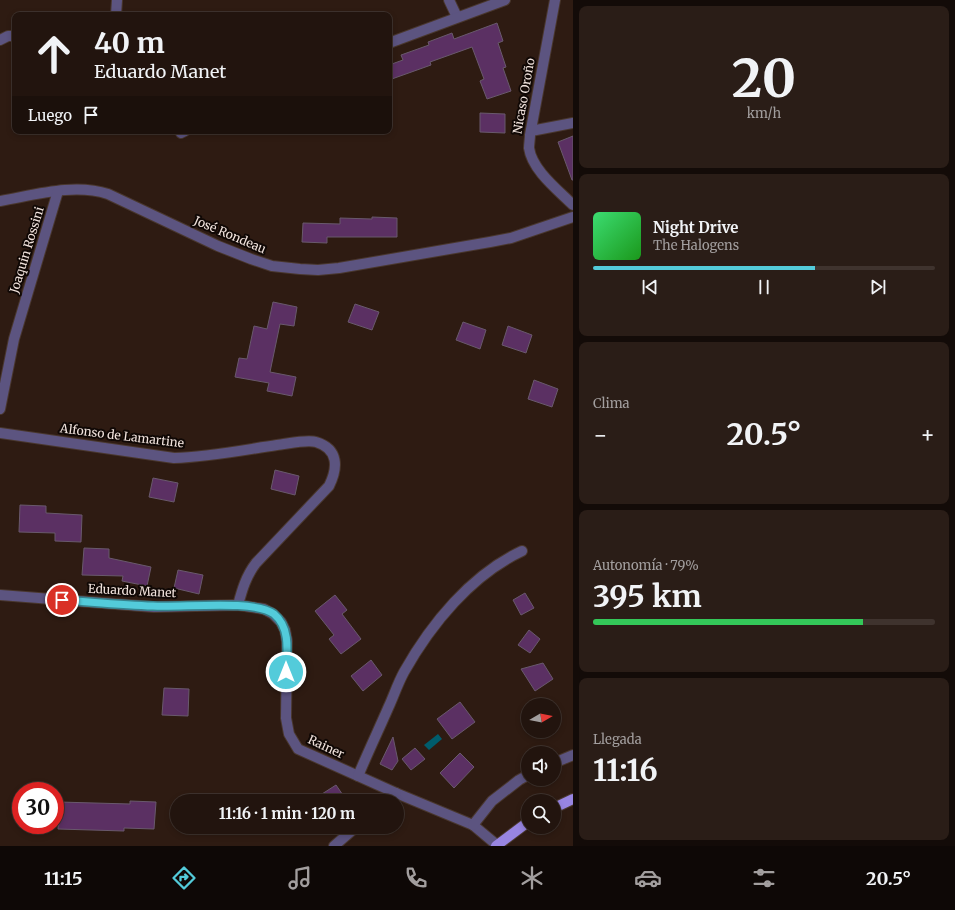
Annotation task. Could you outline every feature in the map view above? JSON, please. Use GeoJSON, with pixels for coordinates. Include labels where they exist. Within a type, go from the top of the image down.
{"type":"FeatureCollection","features":[{"type":"Feature","properties":{"kind":"main road"},"geometry":{"type":"LineString","coordinates":[[561,805],[573,799]]}},
{"type":"Feature","properties":{"kind":"main road"},"geometry":{"type":"LineString","coordinates":[[496,846],[521,827]]}},
{"type":"Feature","properties":{"kind":"street"},"geometry":{"type":"LineString","coordinates":[[116,12],[117,0]]}},
{"type":"Feature","properties":{"kind":"street"},"geometry":{"type":"LineString","coordinates":[[449,0],[457,17]]}},
{"type":"Feature","properties":{"kind":"street"},"geometry":{"type":"LineString","coordinates":[[392,42],[504,0]]}},
{"type":"Feature","properties":{"kind":"street","name":"Nicaso Oroño"},"geometry":{"type":"LineString","coordinates":[[555,0],[529,148],[533,161],[540,172],[573,205]]}},
{"type":"Feature","properties":{"kind":"street"},"geometry":{"type":"LineString","coordinates":[[0,40],[8,36],[12,36]]}},
{"type":"Feature","properties":{"kind":"street"},"geometry":{"type":"LineString","coordinates":[[531,131],[573,123]]}},
{"type":"Feature","properties":{"kind":"street","name":"José Rondeau"},"geometry":{"type":"LineString","coordinates":[[0,201],[58,191],[85,189],[96,190],[108,194],[218,246],[251,259],[272,266],[318,270],[339,268],[511,238],[573,217]]}},
{"type":"Feature","properties":{"kind":"street","name":"Joaquin Rossini"},"geometry":{"type":"LineString","coordinates":[[0,410],[14,339],[58,191]]}},
{"type":"Feature","properties":{"kind":"street","name":"Alfonso de Lamartine"},"geometry":{"type":"LineString","coordinates":[[0,433],[174,458],[202,456],[314,441],[324,445],[332,452],[335,464],[334,476],[329,486],[249,572],[238,605]]}},
{"type":"Feature","properties":{"kind":"street"},"geometry":{"type":"LineString","coordinates":[[358,776],[403,673],[435,625],[458,599],[480,578],[495,566],[522,551]]}},
{"type":"Feature","properties":{"kind":"street","name":"Eduardo Manet"},"geometry":{"type":"LineString","coordinates":[[0,595],[154,606],[238,605]]}},
{"type":"Feature","properties":{"kind":"street","name":"Rainer"},"geometry":{"type":"LineString","coordinates":[[238,605],[264,609],[274,614],[281,622],[285,630],[287,641],[286,718],[289,734],[298,749],[396,793],[473,825],[496,846]]}},
{"type":"Feature","properties":{"kind":"street"},"geometry":{"type":"LineString","coordinates":[[561,761],[573,755]]}},
{"type":"Feature","properties":{"kind":"street"},"geometry":{"type":"LineString","coordinates":[[473,825],[492,801],[521,779]]}},
{"type":"Feature","properties":{"kind":"street"},"geometry":{"type":"LineString","coordinates":[[334,846],[348,834]]}},
{"type":"Feature","properties":{"kind":"water"},"geometry":{"type":"Polygon","coordinates":[[[438,734],[442,739],[429,750],[424,745],[438,734]]]}},
{"type":"Feature","properties":{"kind":"building"},"geometry":{"type":"Polygon","coordinates":[[[497,23],[503,41],[498,43],[506,67],[503,68],[511,91],[487,99],[480,81],[484,79],[472,47],[430,62],[431,65],[392,79],[392,64],[403,60],[401,55],[429,45],[428,42],[452,33],[454,39],[497,23]]]}},
{"type":"Feature","properties":{"kind":"building"},"geometry":{"type":"Polygon","coordinates":[[[480,113],[505,114],[505,133],[480,132],[480,113]]]}},
{"type":"Feature","properties":{"kind":"building"},"geometry":{"type":"Polygon","coordinates":[[[573,136],[573,180],[572,180],[558,142],[573,136]]]}},
{"type":"Feature","properties":{"kind":"building"},"geometry":{"type":"Polygon","coordinates":[[[372,217],[397,218],[397,237],[327,237],[327,243],[302,242],[303,223],[340,224],[340,218],[372,219],[372,217]]]}},
{"type":"Feature","properties":{"kind":"building"},"geometry":{"type":"Polygon","coordinates":[[[273,302],[297,307],[294,326],[280,324],[270,372],[296,377],[292,396],[267,391],[269,383],[235,377],[239,358],[247,359],[254,326],[267,329],[273,302]]]}},
{"type":"Feature","properties":{"kind":"building"},"geometry":{"type":"Polygon","coordinates":[[[355,304],[379,312],[372,330],[348,322],[355,304]]]}},
{"type":"Feature","properties":{"kind":"building"},"geometry":{"type":"Polygon","coordinates":[[[463,322],[486,330],[480,349],[456,340],[463,322]]]}},
{"type":"Feature","properties":{"kind":"building"},"geometry":{"type":"Polygon","coordinates":[[[508,326],[532,335],[526,353],[502,345],[508,326]]]}},
{"type":"Feature","properties":{"kind":"building"},"geometry":{"type":"Polygon","coordinates":[[[534,380],[558,389],[552,407],[528,399],[534,380]]]}},
{"type":"Feature","properties":{"kind":"building"},"geometry":{"type":"Polygon","coordinates":[[[275,470],[299,476],[295,495],[271,489],[275,470]]]}},
{"type":"Feature","properties":{"kind":"building"},"geometry":{"type":"Polygon","coordinates":[[[153,478],[178,483],[174,502],[149,497],[153,478]]]}},
{"type":"Feature","properties":{"kind":"building"},"geometry":{"type":"Polygon","coordinates":[[[20,505],[46,506],[46,513],[82,515],[81,542],[55,541],[55,533],[19,532],[20,505]]]}},
{"type":"Feature","properties":{"kind":"building"},"geometry":{"type":"Polygon","coordinates":[[[84,548],[109,549],[109,558],[151,567],[147,586],[122,581],[123,576],[82,575],[84,548]]]}},
{"type":"Feature","properties":{"kind":"building"},"geometry":{"type":"Polygon","coordinates":[[[178,570],[203,575],[199,594],[174,588],[178,570]]]}},
{"type":"Feature","properties":{"kind":"building"},"geometry":{"type":"Polygon","coordinates":[[[525,593],[534,608],[521,615],[513,600],[525,593]]]}},
{"type":"Feature","properties":{"kind":"building"},"geometry":{"type":"Polygon","coordinates":[[[335,595],[347,610],[342,614],[361,639],[341,654],[329,639],[334,635],[315,611],[335,595]]]}},
{"type":"Feature","properties":{"kind":"building"},"geometry":{"type":"Polygon","coordinates":[[[529,630],[540,639],[530,653],[518,645],[529,630]]]}},
{"type":"Feature","properties":{"kind":"building"},"geometry":{"type":"Polygon","coordinates":[[[371,660],[382,675],[363,691],[351,676],[371,660]]]}},
{"type":"Feature","properties":{"kind":"building"},"geometry":{"type":"Polygon","coordinates":[[[543,663],[553,679],[535,691],[521,669],[543,663]]]}},
{"type":"Feature","properties":{"kind":"building"},"geometry":{"type":"Polygon","coordinates":[[[164,688],[189,689],[188,716],[162,715],[164,688]]]}},
{"type":"Feature","properties":{"kind":"building"},"geometry":{"type":"Polygon","coordinates":[[[460,702],[475,722],[452,739],[437,719],[460,702]]]}},
{"type":"Feature","properties":{"kind":"building"},"geometry":{"type":"Polygon","coordinates":[[[393,737],[398,761],[392,770],[380,764],[393,737]]]}},
{"type":"Feature","properties":{"kind":"building"},"geometry":{"type":"Polygon","coordinates":[[[415,748],[425,759],[411,770],[402,759],[415,748]]]}},
{"type":"Feature","properties":{"kind":"building"},"geometry":{"type":"Polygon","coordinates":[[[460,753],[474,767],[454,788],[440,773],[460,753]]]}},
{"type":"Feature","properties":{"kind":"building"},"geometry":{"type":"Polygon","coordinates":[[[336,785],[342,794],[322,794],[336,785]]]}},
{"type":"Feature","properties":{"kind":"building"},"geometry":{"type":"Polygon","coordinates":[[[130,801],[156,802],[154,829],[124,828],[124,831],[64,829],[64,802],[130,804],[130,801]]]}},
{"type":"Feature","properties":{"kind":"route"},"geometry":{"type":"LineString","coordinates":[[62,600],[154,606],[238,605],[264,609],[274,614],[281,622],[285,630],[287,641],[286,672]]}}]}
